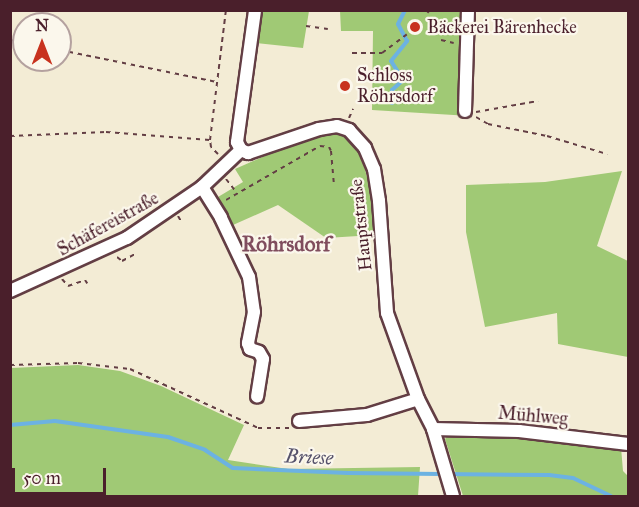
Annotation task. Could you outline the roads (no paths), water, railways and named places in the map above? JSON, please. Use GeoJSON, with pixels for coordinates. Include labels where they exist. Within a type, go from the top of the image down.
{"type":"FeatureCollection","features":[{"type":"Feature","properties":{"kind":"street"},"geometry":{"type":"LineString","coordinates":[[241,150],[237,142],[255,10]]}},
{"type":"Feature","properties":{"kind":"street"},"geometry":{"type":"LineString","coordinates":[[465,111],[468,10]]}},
{"type":"Feature","properties":{"kind":"street","name":"Hauptstraße"},"geometry":{"type":"LineString","coordinates":[[241,150],[248,153],[319,129],[337,126],[357,135],[370,157],[377,185],[387,313],[418,399],[434,429],[453,496]]}},
{"type":"Feature","properties":{"kind":"street","name":"Schäfereistraße"},"geometry":{"type":"LineString","coordinates":[[10,291],[58,272],[127,238],[202,187],[230,163],[241,150]]}},
{"type":"Feature","properties":{"kind":"street"},"geometry":{"type":"LineString","coordinates":[[202,187],[237,248],[253,292],[254,312],[248,343],[250,349],[259,352],[263,359],[257,397]]}},
{"type":"Feature","properties":{"kind":"street"},"geometry":{"type":"LineString","coordinates":[[299,421],[367,415],[418,399]]}},
{"type":"Feature","properties":{"kind":"street","name":"Mühlweg"},"geometry":{"type":"LineString","coordinates":[[434,429],[519,431],[628,444]]}},
{"type":"Feature","properties":{"kind":"waterway"},"geometry":{"type":"LineString","coordinates":[[392,103],[392,90],[403,80],[391,61],[407,41],[398,24],[405,10]]}},
{"type":"Feature","properties":{"kind":"waterway","name":"Briese"},"geometry":{"type":"LineString","coordinates":[[10,425],[55,421],[168,437],[205,450],[233,468],[348,473],[549,475],[573,478],[611,496]]}},
{"type":"Feature","properties":{"kind":"place","name":"Bäckerei Bärenhecke"},"geometry":{"type":"Point","coordinates":[415,27]}},
{"type":"Feature","properties":{"kind":"place","name":"Schloss Röhrsdorf"},"geometry":{"type":"Point","coordinates":[345,86]}},
{"type":"Feature","properties":{"kind":"district","name":"Röhrsdorf"},"geometry":{"type":"Point","coordinates":[286,244]}}]}
